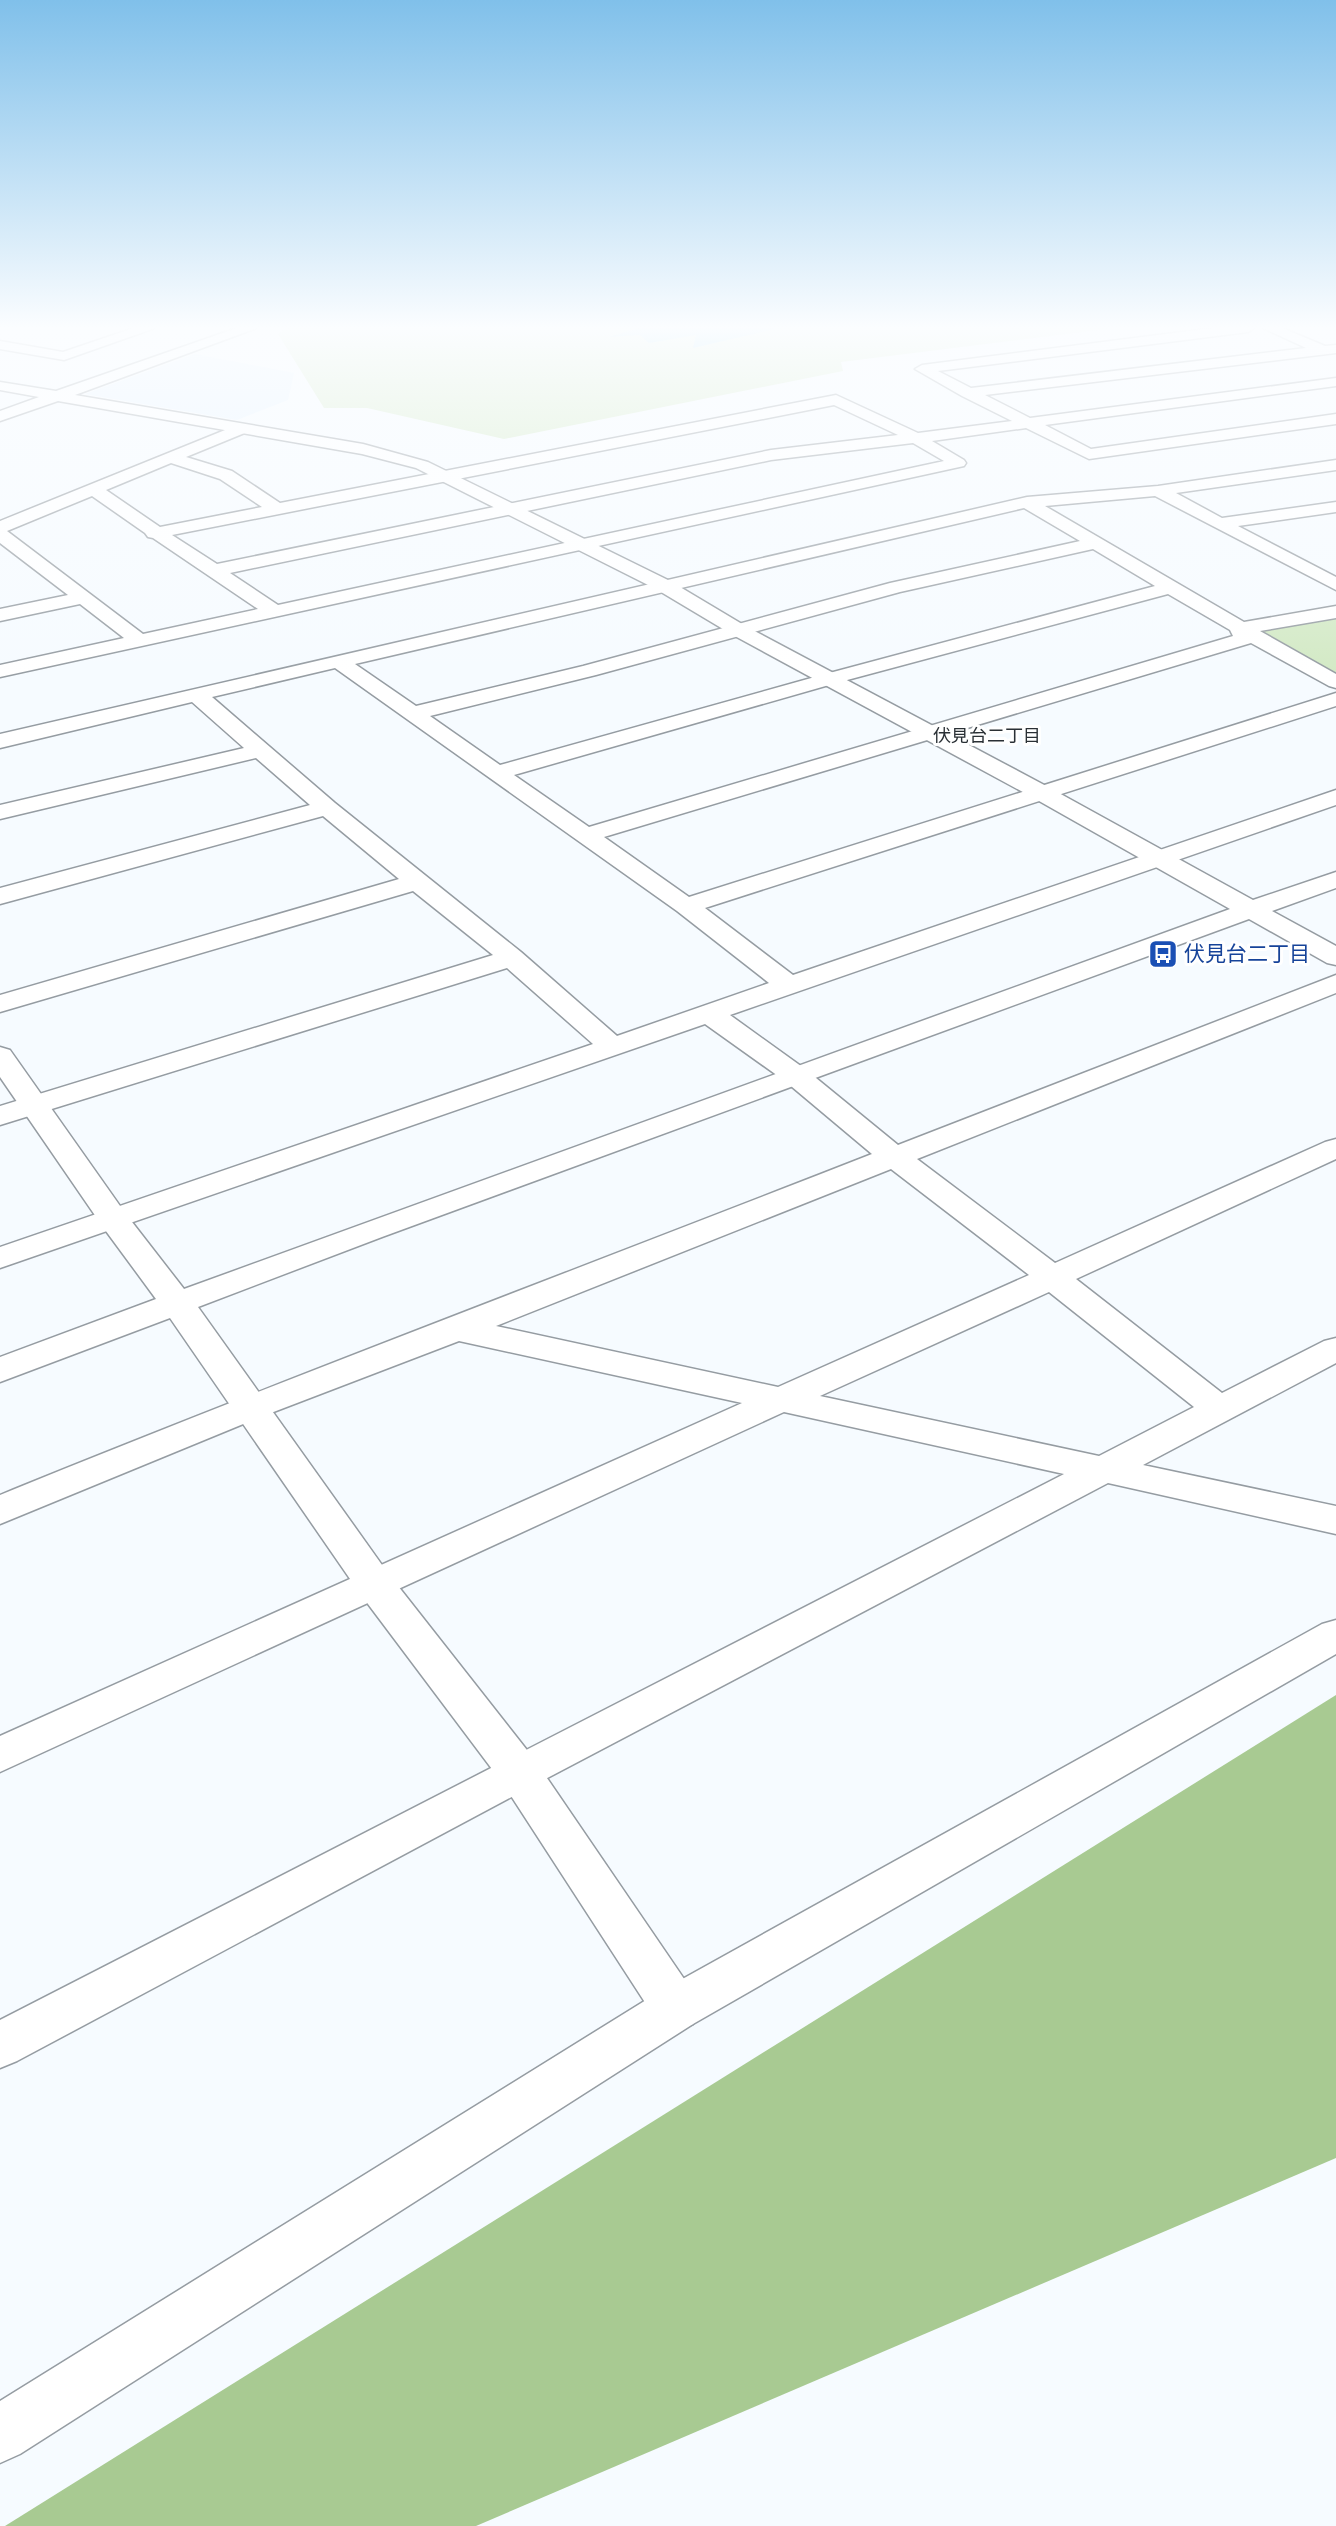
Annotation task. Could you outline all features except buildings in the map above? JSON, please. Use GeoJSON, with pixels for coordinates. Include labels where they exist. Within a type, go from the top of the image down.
{"type":"FeatureCollection","features":[{"type":"Feature","properties":{"kind":"street"},"geometry":{"type":"LineString","coordinates":[[0,527],[200,446]]}},
{"type":"Feature","properties":{"kind":"street"},"geometry":{"type":"LineString","coordinates":[[344,446],[422,465],[663,585],[740,631],[1040,792],[1336,957]]}},
{"type":"Feature","properties":{"kind":"street"},"geometry":{"type":"LineString","coordinates":[[154,533],[605,446]]}},
{"type":"Feature","properties":{"kind":"street"},"geometry":{"type":"LineString","coordinates":[[216,570],[771,455],[849,446]]}},
{"type":"Feature","properties":{"kind":"street"},"geometry":{"type":"LineString","coordinates":[[0,671],[958,463],[929,446]]}},
{"type":"Feature","properties":{"kind":"street"},"geometry":{"type":"LineString","coordinates":[[1073,446],[1089,454],[1146,446]]}},
{"type":"Feature","properties":{"kind":"street"},"geometry":{"type":"LineString","coordinates":[[171,458],[226,475],[276,508]]}},
{"type":"Feature","properties":{"kind":"street"},"geometry":{"type":"LineString","coordinates":[[0,741],[1027,502],[1158,491],[1336,465]]}},
{"type":"Feature","properties":{"kind":"street"},"geometry":{"type":"LineString","coordinates":[[94,489],[154,533],[216,570],[275,612]]}},
{"type":"Feature","properties":{"kind":"street"},"geometry":{"type":"LineString","coordinates":[[1158,491],[1336,584]]}},
{"type":"Feature","properties":{"kind":"street"},"geometry":{"type":"LineString","coordinates":[[1027,502],[1173,587],[1239,629],[1336,682]]}},
{"type":"Feature","properties":{"kind":"street"},"geometry":{"type":"LineString","coordinates":[[1221,523],[1336,507]]}},
{"type":"Feature","properties":{"kind":"street"},"geometry":{"type":"LineString","coordinates":[[0,534],[81,598],[140,640]]}},
{"type":"Feature","properties":{"kind":"street"},"geometry":{"type":"LineString","coordinates":[[412,714],[589,671],[897,587],[1095,543]]}},
{"type":"Feature","properties":{"kind":"street"},"geometry":{"type":"LineString","coordinates":[[10,561],[31,557]]}},
{"type":"Feature","properties":{"kind":"street"},"geometry":{"type":"LineString","coordinates":[[1298,564],[1326,559]]}},
{"type":"Feature","properties":{"kind":"street"},"geometry":{"type":"LineString","coordinates":[[495,773],[829,679],[1173,587]]}},
{"type":"Feature","properties":{"kind":"street"},"geometry":{"type":"LineString","coordinates":[[0,615],[81,598]]}},
{"type":"Feature","properties":{"kind":"street"},"geometry":{"type":"LineString","coordinates":[[1239,629],[1336,612]]}},
{"type":"Feature","properties":{"kind":"street"},"geometry":{"type":"LineString","coordinates":[[586,835],[1244,639],[1239,629]]}},
{"type":"Feature","properties":{"kind":"street"},"geometry":{"type":"LineString","coordinates":[[339,662],[686,906],[791,987]]}},
{"type":"Feature","properties":{"kind":"street"},"geometry":{"type":"LineString","coordinates":[[197,695],[327,808],[512,958],[612,1046]]}},
{"type":"Feature","properties":{"kind":"street"},"geometry":{"type":"LineString","coordinates":[[686,906],[1336,699]]}},
{"type":"Feature","properties":{"kind":"street"},"geometry":{"type":"LineString","coordinates":[[0,812],[263,750]]}},
{"type":"Feature","properties":{"kind":"street"},"geometry":{"type":"LineString","coordinates":[[0,1258],[612,1046],[711,1015],[1336,797]]}},
{"type":"Feature","properties":{"kind":"street"},"geometry":{"type":"LineString","coordinates":[[0,896],[327,808]]}},
{"type":"Feature","properties":{"kind":"street"},"geometry":{"type":"LineString","coordinates":[[0,1370],[795,1075],[1336,879]]}},
{"type":"Feature","properties":{"kind":"street"},"geometry":{"type":"LineString","coordinates":[[0,1004],[419,881]]}},
{"type":"Feature","properties":{"kind":"street"},"geometry":{"type":"LineString","coordinates":[[17,1111],[512,958]]}},
{"type":"Feature","properties":{"kind":"street"},"geometry":{"type":"LineString","coordinates":[[0,1510],[250,1407],[457,1329],[1336,983]]}},
{"type":"Feature","properties":{"kind":"street"},"geometry":{"type":"LineString","coordinates":[[711,1015],[795,1075],[894,1157],[973,1215],[1219,1409]]}},
{"type":"Feature","properties":{"kind":"street"},"geometry":{"type":"LineString","coordinates":[[0,1056],[17,1111],[114,1220],[177,1303],[373,1582],[519,1772],[676,2008]]}},
{"type":"Feature","properties":{"kind":"street"},"geometry":{"type":"LineString","coordinates":[[0,1755],[373,1582],[1052,1279],[1336,1148]]}},
{"type":"Feature","properties":{"kind":"street"},"geometry":{"type":"LineString","coordinates":[[457,1329],[1336,1520]]}},
{"type":"Feature","properties":{"kind":"street"},"geometry":{"type":"LineString","coordinates":[[0,2045],[519,1772],[1336,1349]]}},
{"type":"Feature","properties":{"kind":"street"},"geometry":{"type":"LineString","coordinates":[[0,2434],[676,2008],[1336,1635]]}},
{"type":"Feature","properties":{"kind":"green space"},"geometry":{"type":"Polygon","coordinates":[[[1336,615],[1336,676],[1253,630],[1336,615]]]}},
{"type":"Feature","properties":{"kind":"green space"},"geometry":{"type":"Polygon","coordinates":[[[1336,1695],[1336,2158],[476,2526],[5,2526],[1336,1695]]]}},
{"type":"Feature","properties":{"kind":"place","name":"伏見台二丁目"},"geometry":{"type":"Point","coordinates":[1163,954]}},
{"type":"Feature","properties":{"kind":"district","name":"伏見台二丁目"},"geometry":{"type":"Point","coordinates":[987,736]}}]}
